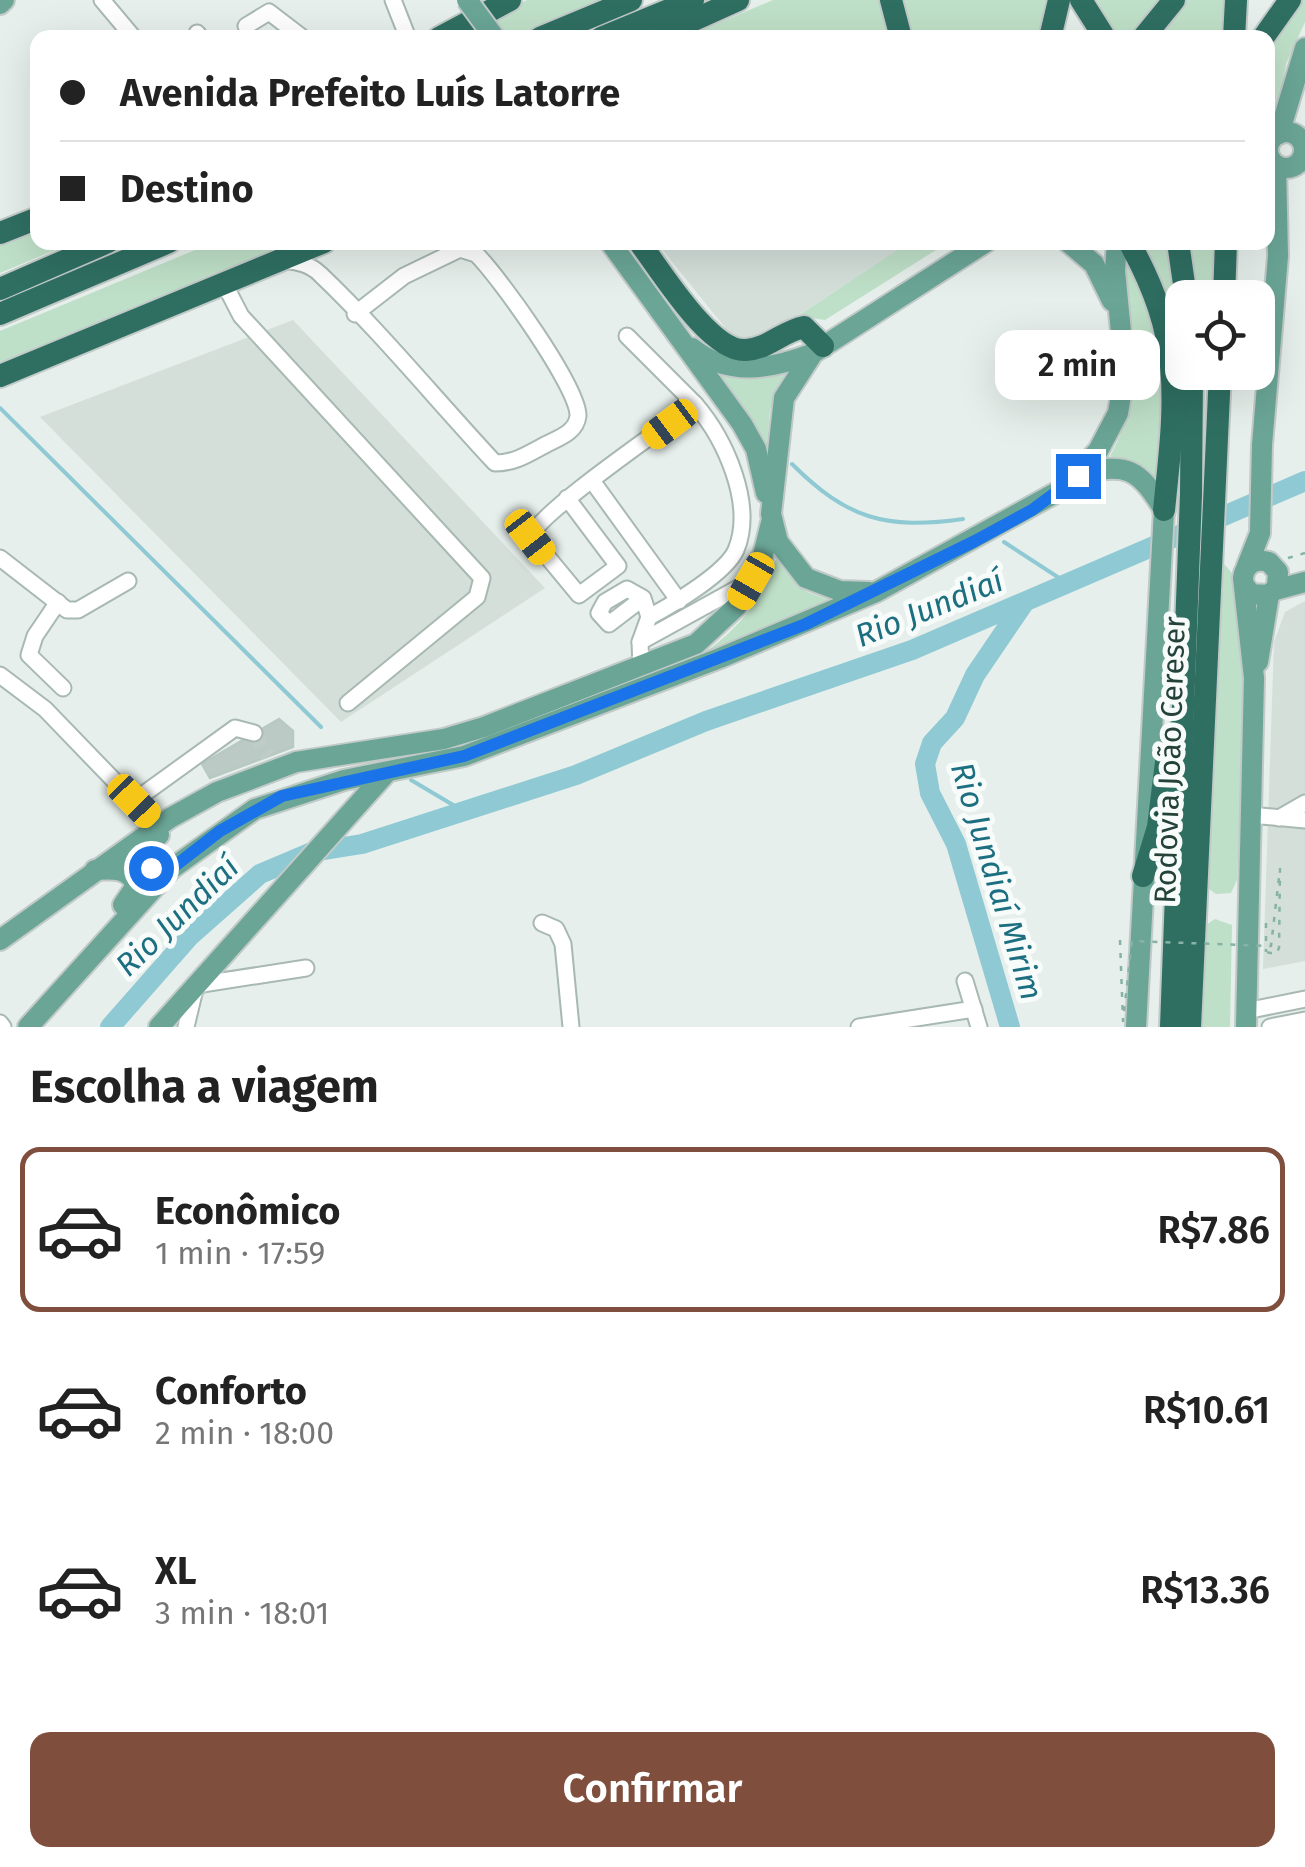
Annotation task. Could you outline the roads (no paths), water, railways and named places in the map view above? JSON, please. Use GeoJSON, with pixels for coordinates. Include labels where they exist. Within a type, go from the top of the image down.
{"type":"FeatureCollection","features":[{"type":"Feature","properties":{"kind":"highway"},"geometry":{"type":"LineString","coordinates":[[453,30],[510,0]]}},
{"type":"Feature","properties":{"kind":"highway"},"geometry":{"type":"LineString","coordinates":[[620,30],[693,0]]}},
{"type":"Feature","properties":{"kind":"highway"},"geometry":{"type":"LineString","coordinates":[[672,30],[738,0]]}},
{"type":"Feature","properties":{"kind":"highway"},"geometry":{"type":"LineString","coordinates":[[891,0],[899,30]]}},
{"type":"Feature","properties":{"kind":"highway"},"geometry":{"type":"LineString","coordinates":[[1052,30],[1059,0]]}},
{"type":"Feature","properties":{"kind":"highway"},"geometry":{"type":"LineString","coordinates":[[1084,0],[1101,30]]}},
{"type":"Feature","properties":{"kind":"highway"},"geometry":{"type":"LineString","coordinates":[[1150,30],[1174,0]]}},
{"type":"Feature","properties":{"kind":"highway"},"geometry":{"type":"LineString","coordinates":[[1234,30],[1236,0]]}},
{"type":"Feature","properties":{"kind":"highway"},"geometry":{"type":"LineString","coordinates":[[1269,30],[1290,0]]}},
{"type":"Feature","properties":{"kind":"highway"},"geometry":{"type":"LineString","coordinates":[[559,30],[630,1]]}},
{"type":"Feature","properties":{"kind":"highway"},"geometry":{"type":"LineString","coordinates":[[0,234],[30,221]]}},
{"type":"Feature","properties":{"kind":"highway"},"geometry":{"type":"LineString","coordinates":[[0,289],[90,250]]}},
{"type":"Feature","properties":{"kind":"highway"},"geometry":{"type":"LineString","coordinates":[[0,314],[149,250]]}},
{"type":"Feature","properties":{"kind":"highway"},"geometry":{"type":"LineString","coordinates":[[0,376],[307,250]]}},
{"type":"Feature","properties":{"kind":"highway"},"geometry":{"type":"LineString","coordinates":[[645,250],[689,308],[724,345],[748,350],[804,327],[818,349]]}},
{"type":"Feature","properties":{"kind":"highway"},"geometry":{"type":"LineString","coordinates":[[1133,250],[1154,295],[1171,346],[1174,398],[1164,510]]}},
{"type":"Feature","properties":{"kind":"highway"},"geometry":{"type":"LineString","coordinates":[[1179,250],[1183,280]]}},
{"type":"Feature","properties":{"kind":"highway"},"geometry":{"type":"LineString","coordinates":[[1225,280],[1226,250]]}},
{"type":"Feature","properties":{"kind":"highway"},"geometry":{"type":"LineString","coordinates":[[1193,390],[1202,495]]}},
{"type":"Feature","properties":{"kind":"highway"},"geometry":{"type":"LineString","coordinates":[[1202,495],[1217,390]]}},
{"type":"Feature","properties":{"kind":"highway","name":"Rodovia João Cereser"},"geometry":{"type":"LineString","coordinates":[[1190,1027],[1197,579],[1202,495]]}},
{"type":"Feature","properties":{"kind":"highway","name":"Rodovia João Cereser"},"geometry":{"type":"LineString","coordinates":[[1171,1027],[1184,634],[1197,579]]}},
{"type":"Feature","properties":{"kind":"highway"},"geometry":{"type":"LineString","coordinates":[[1143,876],[1158,827],[1184,634]]}},
{"type":"Feature","properties":{"kind":"main road"},"geometry":{"type":"LineString","coordinates":[[467,0],[490,30]]}},
{"type":"Feature","properties":{"kind":"main road"},"geometry":{"type":"LineString","coordinates":[[1246,1019],[1254,678],[1246,575],[1260,531],[1282,146],[1291,90],[1305,48]]}},
{"type":"Feature","properties":{"kind":"main road"},"geometry":{"type":"LineString","coordinates":[[1278,256],[1297,164],[1282,146]]}},
{"type":"Feature","properties":{"kind":"main road"},"geometry":{"type":"LineString","coordinates":[[616,250],[750,437],[771,518],[786,557],[806,578],[840,592],[876,592]]}},
{"type":"Feature","properties":{"kind":"main road"},"geometry":{"type":"LineString","coordinates":[[676,334],[706,358],[735,367],[766,367],[818,349],[973,250]]}},
{"type":"Feature","properties":{"kind":"main road"},"geometry":{"type":"LineString","coordinates":[[1077,250],[1094,264],[1119,322]]}},
{"type":"Feature","properties":{"kind":"main road"},"geometry":{"type":"LineString","coordinates":[[28,1027],[171,869],[220,831],[282,796],[464,756],[543,727],[876,592],[1032,510],[1078,476],[1109,433],[1118,413],[1125,372],[1117,250]]}},
{"type":"Feature","properties":{"kind":"main road"},"geometry":{"type":"LineString","coordinates":[[171,869],[157,870],[146,863],[147,846],[272,763],[444,739],[641,668],[696,644],[721,625],[751,581],[771,518],[780,414],[791,383],[818,349]]}},
{"type":"Feature","properties":{"kind":"main road"},"geometry":{"type":"LineString","coordinates":[[1078,476],[1106,468],[1128,469],[1148,485],[1164,510],[1136,1027]]}},
{"type":"Feature","properties":{"kind":"main road"},"geometry":{"type":"LineString","coordinates":[[1254,678],[1272,592],[1280,577],[1260,531]]}},
{"type":"Feature","properties":{"kind":"main road"},"geometry":{"type":"LineString","coordinates":[[1246,575],[1263,560],[1305,569]]}},
{"type":"Feature","properties":{"kind":"main road"},"geometry":{"type":"LineString","coordinates":[[1246,575],[1251,594],[1305,582]]}},
{"type":"Feature","properties":{"kind":"main road"},"geometry":{"type":"LineString","coordinates":[[159,1027],[387,772]]}},
{"type":"Feature","properties":{"kind":"main road"},"geometry":{"type":"LineString","coordinates":[[0,940],[10,927],[158,826],[206,798],[246,782]]}},
{"type":"Feature","properties":{"kind":"main road"},"geometry":{"type":"LineString","coordinates":[[59,989],[71,963],[136,886],[126,872],[95,870]]}},
{"type":"Feature","properties":{"kind":"street"},"geometry":{"type":"LineString","coordinates":[[102,0],[127,30]]}},
{"type":"Feature","properties":{"kind":"street"},"geometry":{"type":"LineString","coordinates":[[392,0],[405,30]]}},
{"type":"Feature","properties":{"kind":"street"},"geometry":{"type":"LineString","coordinates":[[246,26],[270,12],[293,30]]}},
{"type":"Feature","properties":{"kind":"street"},"geometry":{"type":"LineString","coordinates":[[321,274],[326,250]]}},
{"type":"Feature","properties":{"kind":"street"},"geometry":{"type":"LineString","coordinates":[[355,314],[404,276],[458,250]]}},
{"type":"Feature","properties":{"kind":"street"},"geometry":{"type":"LineString","coordinates":[[282,260],[302,262],[321,274],[495,463],[511,463],[571,431],[578,417],[574,398],[553,359],[476,254],[463,250]]}},
{"type":"Feature","properties":{"kind":"street"},"geometry":{"type":"LineString","coordinates":[[225,284],[241,316],[482,578],[477,596],[348,703]]}},
{"type":"Feature","properties":{"kind":"street"},"geometry":{"type":"LineString","coordinates":[[627,336],[695,404],[737,481],[741,526],[735,553],[680,602],[649,616]]}},
{"type":"Feature","properties":{"kind":"street"},"geometry":{"type":"LineString","coordinates":[[568,498],[618,566],[579,595],[530,537],[532,528],[568,498],[695,404]]}},
{"type":"Feature","properties":{"kind":"street"},"geometry":{"type":"LineString","coordinates":[[592,482],[680,602]]}},
{"type":"Feature","properties":{"kind":"street"},"geometry":{"type":"LineString","coordinates":[[0,558],[68,610],[78,610],[128,581]]}},
{"type":"Feature","properties":{"kind":"street"},"geometry":{"type":"LineString","coordinates":[[640,642],[751,581]]}},
{"type":"Feature","properties":{"kind":"street"},"geometry":{"type":"LineString","coordinates":[[641,668],[640,642],[649,616],[642,598]]}},
{"type":"Feature","properties":{"kind":"street"},"geometry":{"type":"LineString","coordinates":[[58,602],[35,636],[29,655],[62,688]]}},
{"type":"Feature","properties":{"kind":"street"},"geometry":{"type":"LineString","coordinates":[[0,675],[44,709],[158,826]]}},
{"type":"Feature","properties":{"kind":"street"},"geometry":{"type":"LineString","coordinates":[[134,801],[235,728],[254,733]]}},
{"type":"Feature","properties":{"kind":"street"},"geometry":{"type":"LineString","coordinates":[[1279,818],[1305,803]]}},
{"type":"Feature","properties":{"kind":"street"},"geometry":{"type":"LineString","coordinates":[[1250,815],[1305,820]]}},
{"type":"Feature","properties":{"kind":"street"},"geometry":{"type":"LineString","coordinates":[[542,923],[556,929],[563,944],[571,1027]]}},
{"type":"Feature","properties":{"kind":"street"},"geometry":{"type":"LineString","coordinates":[[186,1027],[196,986],[306,968]]}},
{"type":"Feature","properties":{"kind":"street"},"geometry":{"type":"LineString","coordinates":[[965,981],[980,1027]]}},
{"type":"Feature","properties":{"kind":"street"},"geometry":{"type":"LineString","coordinates":[[1246,1019],[1305,999]]}},
{"type":"Feature","properties":{"kind":"street"},"geometry":{"type":"LineString","coordinates":[[860,1027],[974,1009]]}},
{"type":"Feature","properties":{"kind":"street"},"geometry":{"type":"LineString","coordinates":[[1270,1027],[1305,1020]]}},
{"type":"Feature","properties":{"kind":"waterway"},"geometry":{"type":"LineString","coordinates":[[0,408],[321,727]]}},
{"type":"Feature","properties":{"kind":"waterway"},"geometry":{"type":"LineString","coordinates":[[792,464],[831,497],[869,516],[912,523],[963,519]]}},
{"type":"Feature","properties":{"kind":"waterway","name":"Rio Jundiaí"},"geometry":{"type":"LineString","coordinates":[[110,1027],[190,936],[260,874],[312,852],[362,844],[576,775],[706,721],[912,650],[1305,481]]}},
{"type":"Feature","properties":{"kind":"waterway"},"geometry":{"type":"LineString","coordinates":[[1004,542],[1070,585]]}},
{"type":"Feature","properties":{"kind":"waterway","name":"Rio Jundiaí Mirim"},"geometry":{"type":"LineString","coordinates":[[1010,1027],[956,844],[930,793],[925,764],[932,743],[955,718],[975,675],[1024,603]]}},
{"type":"Feature","properties":{"kind":"waterway"},"geometry":{"type":"LineString","coordinates":[[411,780],[465,812]]}},
{"type":"Feature","properties":{"kind":"tunnel"},"geometry":{"type":"LineString","coordinates":[[254,733],[268,756]]}}]}
